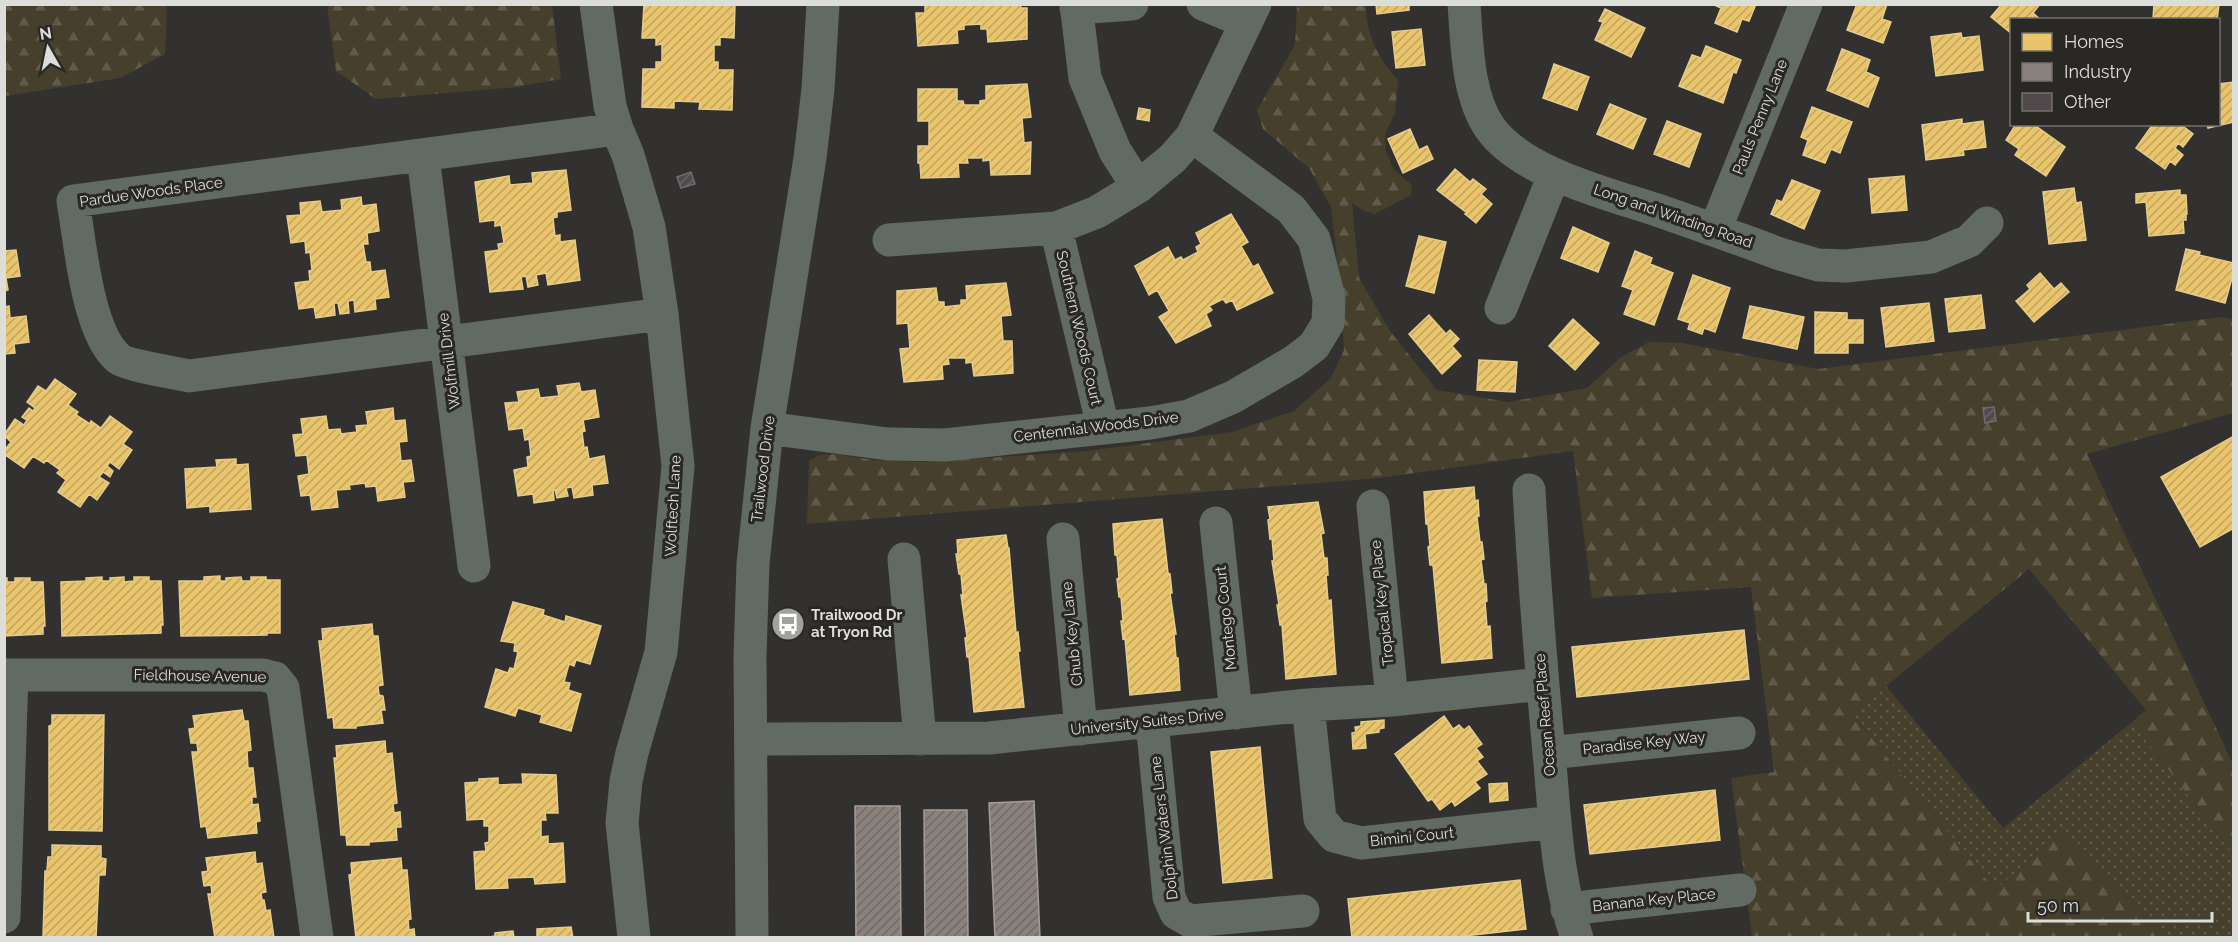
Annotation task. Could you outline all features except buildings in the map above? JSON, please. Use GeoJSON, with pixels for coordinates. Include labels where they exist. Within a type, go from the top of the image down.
{"type":"FeatureCollection","features":[{"type":"Feature","properties":{"kind":"street","name":"Wolftech Lane"},"geometry":{"type":"LineString","coordinates":[[596,4],[603,69],[616,129],[628,155],[648,227],[662,314],[678,466],[661,652],[626,781],[622,823],[634,938]]}},
{"type":"Feature","properties":{"kind":"street","name":"Trailwood Drive"},"geometry":{"type":"LineString","coordinates":[[752,938],[753,564],[767,428],[810,158],[818,89],[823,4]]}},
{"type":"Feature","properties":{"kind":"street"},"geometry":{"type":"LineString","coordinates":[[1132,4],[1076,6],[1085,78],[1114,151],[1138,187]]}},
{"type":"Feature","properties":{"kind":"street"},"geometry":{"type":"LineString","coordinates":[[889,240],[1056,228],[1097,212],[1138,187],[1173,158],[1192,136],[1250,14],[1203,4]]}},
{"type":"Feature","properties":{"kind":"street","name":"Pauls Penny Lane"},"geometry":{"type":"LineString","coordinates":[[1715,230],[1806,4]]}},
{"type":"Feature","properties":{"kind":"street","name":"Long and Winding Road"},"geometry":{"type":"LineString","coordinates":[[1465,5],[1468,56],[1478,102],[1490,128],[1514,151],[1554,174],[1780,254],[1818,265],[1846,266],[1931,257],[1969,241],[1987,223]]}},
{"type":"Feature","properties":{"kind":"street","name":"Pardue Woods Place"},"geometry":{"type":"LineString","coordinates":[[616,129],[73,201],[90,302],[105,342],[119,360],[189,376],[662,314]]}},
{"type":"Feature","properties":{"kind":"street","name":"Centennial Woods Drive"},"geometry":{"type":"LineString","coordinates":[[767,428],[888,444],[945,445],[1103,427],[1189,416],[1233,397],[1293,362],[1314,346],[1328,323],[1329,298],[1314,239],[1291,209],[1192,136]]}},
{"type":"Feature","properties":{"kind":"street","name":"Wolfmill Drive"},"geometry":{"type":"LineString","coordinates":[[423,156],[474,566]]}},
{"type":"Feature","properties":{"kind":"street"},"geometry":{"type":"LineString","coordinates":[[1501,308],[1554,174]]}},
{"type":"Feature","properties":{"kind":"street","name":"Southern Woods Court"},"geometry":{"type":"LineString","coordinates":[[1056,228],[1103,427]]}},
{"type":"Feature","properties":{"kind":"street","name":"Ocean Reef Place"},"geometry":{"type":"LineString","coordinates":[[1528,490],[1541,684],[1555,822],[1572,923]]}},
{"type":"Feature","properties":{"kind":"street","name":"Tropical Key Place"},"geometry":{"type":"LineString","coordinates":[[1372,506],[1392,700]]}},
{"type":"Feature","properties":{"kind":"street","name":"Montego Court"},"geometry":{"type":"LineString","coordinates":[[1216,523],[1236,713]]}},
{"type":"Feature","properties":{"kind":"street","name":"Chub Key Lane"},"geometry":{"type":"LineString","coordinates":[[1062,538],[1081,729]]}},
{"type":"Feature","properties":{"kind":"street"},"geometry":{"type":"LineString","coordinates":[[904,559],[920,740]]}},
{"type":"Feature","properties":{"kind":"street"},"geometry":{"type":"LineString","coordinates":[[4,917],[8,675]]}},
{"type":"Feature","properties":{"kind":"street","name":"Fieldhouse Avenue"},"geometry":{"type":"LineString","coordinates":[[8,675],[263,675],[275,678],[283,688],[317,938]]}},
{"type":"Feature","properties":{"kind":"street","name":"University Suites Drive"},"geometry":{"type":"LineString","coordinates":[[751,739],[989,738],[1541,684]]}},
{"type":"Feature","properties":{"kind":"street","name":"Bimini Court"},"geometry":{"type":"LineString","coordinates":[[1308,705],[1320,819],[1334,836],[1361,843],[1555,822]]}},
{"type":"Feature","properties":{"kind":"street","name":"Dolphin Waters Lane"},"geometry":{"type":"LineString","coordinates":[[1152,722],[1169,897],[1176,912],[1190,921],[1303,911]]}},
{"type":"Feature","properties":{"kind":"street","name":"Paradise Key Way"},"geometry":{"type":"LineString","coordinates":[[1549,753],[1739,733]]}},
{"type":"Feature","properties":{"kind":"street","name":"Banana Key Place"},"geometry":{"type":"LineString","coordinates":[[1572,923],[1740,890]]}},
{"type":"Feature","properties":{"kind":"green space"},"geometry":{"type":"Polygon","coordinates":[[[5,4],[167,5],[165,54],[120,78],[5,96],[5,4]]]}},
{"type":"Feature","properties":{"kind":"green space"},"geometry":{"type":"Polygon","coordinates":[[[327,5],[552,5],[561,79],[516,87],[376,99],[336,71],[327,5]]]}},
{"type":"Feature","properties":{"kind":"green space"},"geometry":{"type":"Polygon","coordinates":[[[1297,5],[1366,5],[1368,26],[1374,46],[1398,80],[1395,113],[1385,134],[1386,152],[1394,170],[1412,185],[1411,195],[1375,214],[1352,203],[1359,278],[1390,331],[1437,390],[1508,402],[1587,388],[1621,357],[1649,342],[1682,343],[1818,369],[2221,317],[2233,319],[2233,413],[2087,454],[2233,764],[2233,854],[2132,722],[2146,710],[2029,569],[1852,714],[1995,890],[2060,834],[2133,903],[2162,937],[1752,937],[1731,778],[1774,772],[1751,587],[1592,598],[1573,451],[1379,478],[807,524],[809,461],[819,455],[836,454],[873,460],[925,462],[1087,451],[1232,432],[1294,411],[1331,378],[1344,350],[1340,284],[1331,207],[1309,168],[1263,129],[1257,110],[1295,45],[1297,5]]]}},
{"type":"Feature","properties":{"kind":"green space"},"geometry":{"type":"Polygon","coordinates":[[[1886,686],[2003,828],[2132,722],[2233,854],[2233,937],[2162,937],[2133,903],[2060,834],[1995,890],[1852,714],[1886,686]]]}},
{"type":"Feature","properties":{"kind":"place","name":"Trailwood Dr at Tryon Rd"},"geometry":{"type":"Point","coordinates":[788,624]}}]}
